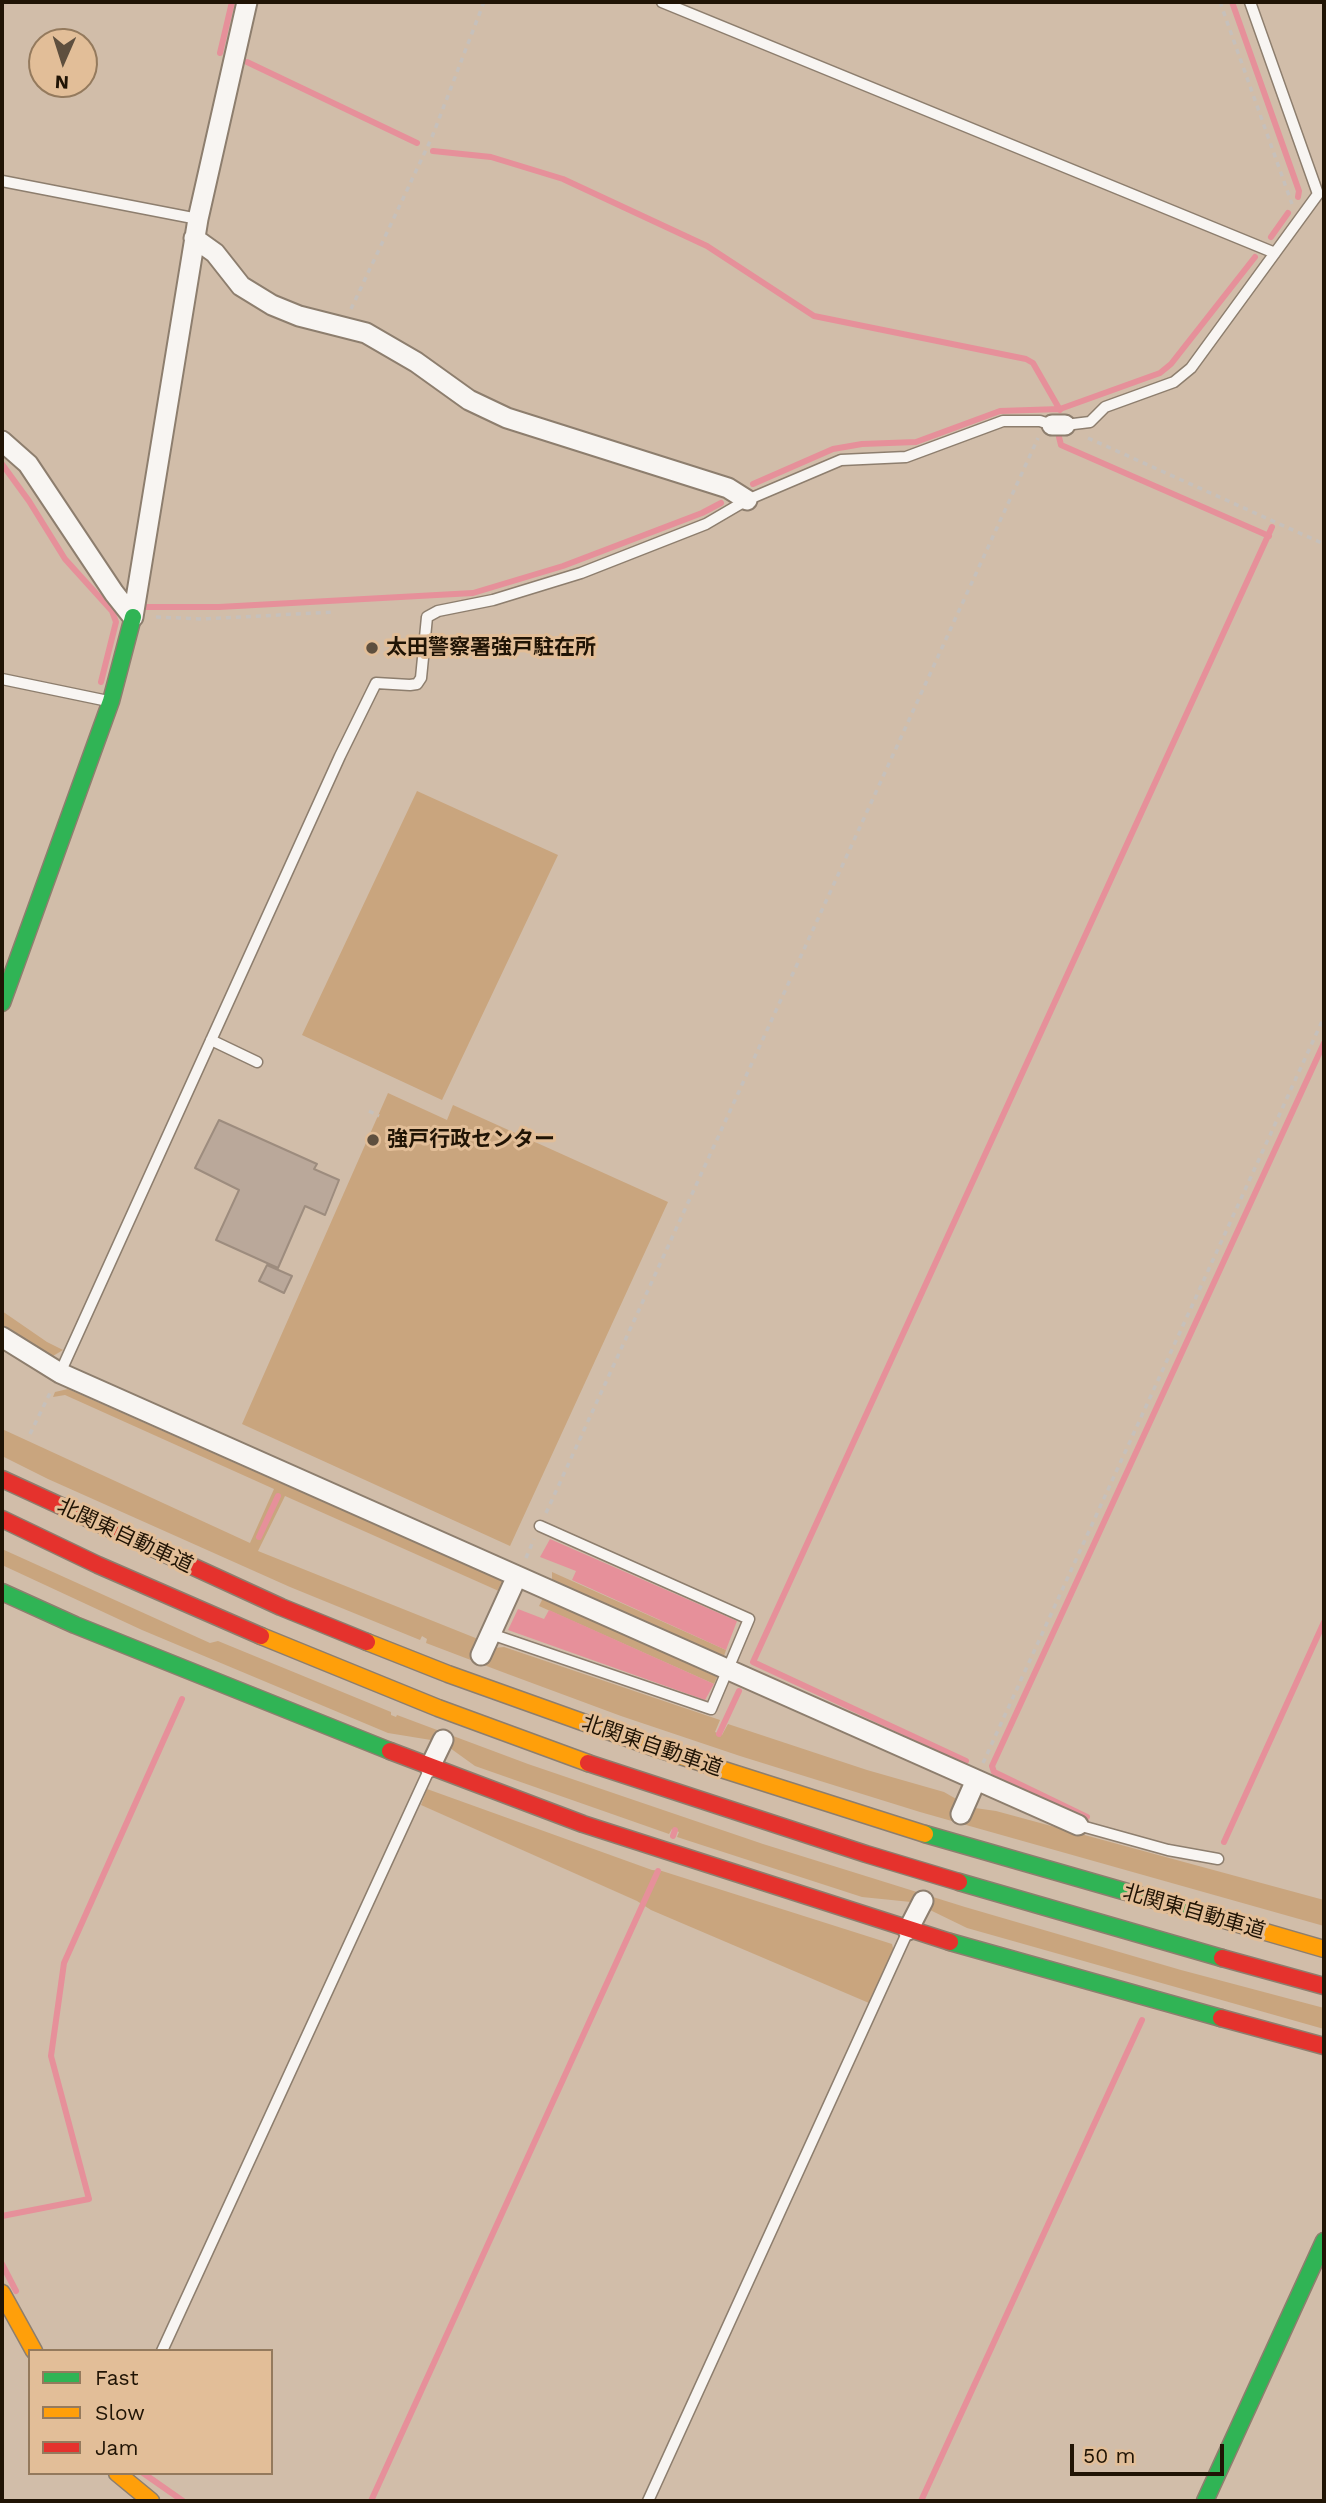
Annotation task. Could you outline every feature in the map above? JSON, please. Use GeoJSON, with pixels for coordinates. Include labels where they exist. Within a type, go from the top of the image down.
{"type":"FeatureCollection","features":[{"type":"Feature","properties":{"kind":"main road"},"geometry":{"type":"LineString","coordinates":[[2,1003],[111,701],[133,617]]}},
{"type":"Feature","properties":{"kind":"main road","name":"北関東自動車道"},"geometry":{"type":"LineString","coordinates":[[2,1479],[281,1606],[448,1674],[659,1749],[872,1819],[1324,1949]]}},
{"type":"Feature","properties":{"kind":"main road","name":"北関東自動車道"},"geometry":{"type":"LineString","coordinates":[[2,1519],[98,1565],[269,1639],[438,1708],[623,1775],[879,1858],[1324,1986]]}},
{"type":"Feature","properties":{"kind":"main road"},"geometry":{"type":"LineString","coordinates":[[2,1591],[147,1654],[430,1768],[583,1824],[747,1880],[908,1930],[1324,2046]]}},
{"type":"Feature","properties":{"kind":"main road"},"geometry":{"type":"LineString","coordinates":[[1205,2501],[1324,2241]]}},
{"type":"Feature","properties":{"kind":"main road"},"geometry":{"type":"LineString","coordinates":[[2,2292],[33,2349]]}},
{"type":"Feature","properties":{"kind":"main road"},"geometry":{"type":"LineString","coordinates":[[119,2475],[151,2501]]}},
{"type":"Feature","properties":{"kind":"street"},"geometry":{"type":"LineString","coordinates":[[133,617],[196,229],[247,2]]}},
{"type":"Feature","properties":{"kind":"street"},"geometry":{"type":"LineString","coordinates":[[196,229],[241,286],[272,305],[299,316],[366,333],[416,362],[468,400],[507,418],[728,488],[747,500]]}},
{"type":"Feature","properties":{"kind":"street"},"geometry":{"type":"LineString","coordinates":[[2,440],[28,464],[133,617]]}},
{"type":"Feature","properties":{"kind":"street"},"geometry":{"type":"LineString","coordinates":[[2,1337],[60,1373],[1078,1825]]}},
{"type":"Feature","properties":{"kind":"street"},"geometry":{"type":"LineString","coordinates":[[481,1655],[517,1576]]}},
{"type":"Feature","properties":{"kind":"street"},"geometry":{"type":"LineString","coordinates":[[430,1768],[443,1740]]}},
{"type":"Feature","properties":{"kind":"street"},"geometry":{"type":"LineString","coordinates":[[961,1814],[976,1780]]}},
{"type":"Feature","properties":{"kind":"street"},"geometry":{"type":"LineString","coordinates":[[908,1930],[923,1901]]}},
{"type":"Feature","properties":{"kind":"lane"},"geometry":{"type":"LineString","coordinates":[[662,2],[1275,253]]}},
{"type":"Feature","properties":{"kind":"lane"},"geometry":{"type":"LineString","coordinates":[[60,1373],[340,756],[376,683],[411,685],[417,684],[421,678],[427,617],[438,611],[493,600],[581,573],[706,524],[747,500],[841,460],[906,457],[1003,421],[1040,421],[1059,425],[1090,422],[1105,407],[1174,382],[1191,368],[1318,194],[1250,2]]}},
{"type":"Feature","properties":{"kind":"lane"},"geometry":{"type":"LineString","coordinates":[[2,181],[196,229]]}},
{"type":"Feature","properties":{"kind":"lane"},"geometry":{"type":"LineString","coordinates":[[2,679],[111,701]]}},
{"type":"Feature","properties":{"kind":"lane"},"geometry":{"type":"LineString","coordinates":[[211,1040],[257,1062]]}},
{"type":"Feature","properties":{"kind":"lane"},"geometry":{"type":"LineString","coordinates":[[491,1634],[711,1709],[749,1619],[540,1526]]}},
{"type":"Feature","properties":{"kind":"lane"},"geometry":{"type":"LineString","coordinates":[[163,2349],[430,1768]]}},
{"type":"Feature","properties":{"kind":"lane"},"geometry":{"type":"LineString","coordinates":[[1078,1825],[1168,1850],[1218,1859]]}},
{"type":"Feature","properties":{"kind":"lane"},"geometry":{"type":"LineString","coordinates":[[648,2501],[908,1930]]}},
{"type":"Feature","properties":{"kind":"path"},"geometry":{"type":"LineString","coordinates":[[342,327],[432,136],[484,2]]}},
{"type":"Feature","properties":{"kind":"path"},"geometry":{"type":"LineString","coordinates":[[1220,2],[1294,211],[1300,219]]}},
{"type":"Feature","properties":{"kind":"path"},"geometry":{"type":"LineString","coordinates":[[517,1576],[1038,437],[1059,425],[1324,544]]}},
{"type":"Feature","properties":{"kind":"path"},"geometry":{"type":"LineString","coordinates":[[133,617],[203,619],[335,612]]}},
{"type":"Feature","properties":{"kind":"path"},"geometry":{"type":"LineString","coordinates":[[976,1780],[1324,1017]]}},
{"type":"Feature","properties":{"kind":"path"},"geometry":{"type":"LineString","coordinates":[[369,1111],[379,1116]]}},
{"type":"Feature","properties":{"kind":"path"},"geometry":{"type":"LineString","coordinates":[[30,1434],[60,1373]]}},
{"type":"Feature","properties":{"kind":"shaded area"},"geometry":{"type":"Polygon","coordinates":[[[417,791],[558,855],[442,1100],[302,1035],[417,791]]]}},
{"type":"Feature","properties":{"kind":"shaded area"},"geometry":{"type":"Polygon","coordinates":[[[388,1093],[447,1120],[453,1105],[668,1202],[510,1546],[242,1424],[388,1093]]]}},
{"type":"Feature","properties":{"kind":"shaded area"},"geometry":{"type":"Polygon","coordinates":[[[2,1311],[63,1350],[53,1356],[4,1326],[2,1311]]]}},
{"type":"Feature","properties":{"kind":"shaded area"},"geometry":{"type":"Polygon","coordinates":[[[68,1389],[502,1581],[501,1592],[285,1496],[258,1551],[478,1639],[472,1651],[489,1658],[494,1648],[504,1647],[720,1720],[715,1732],[722,1735],[728,1724],[867,1770],[944,1792],[958,1800],[969,1818],[975,1808],[996,1811],[1324,1900],[1324,1926],[920,1812],[740,1756],[505,1673],[426,1643],[427,1639],[422,1636],[420,1640],[290,1587],[2,1456],[2,1429],[250,1543],[274,1489],[65,1395],[53,1397],[55,1392],[68,1389]]]}},
{"type":"Feature","properties":{"kind":"shaded area"},"geometry":{"type":"Polygon","coordinates":[[[550,1539],[737,1621],[726,1650],[572,1580],[576,1571],[540,1557],[550,1539]]]}},
{"type":"Feature","properties":{"kind":"shaded area"},"geometry":{"type":"Polygon","coordinates":[[[2,1549],[210,1643],[218,1641],[391,1712],[391,1715],[396,1717],[397,1715],[528,1764],[763,1844],[965,1907],[1181,1970],[1324,2008],[1324,2029],[967,1928],[930,1910],[932,1905],[915,1898],[911,1902],[862,1897],[677,1837],[679,1832],[672,1829],[669,1834],[475,1766],[450,1748],[453,1743],[436,1736],[431,1740],[388,1733],[142,1630],[2,1565],[2,1549]]]}},
{"type":"Feature","properties":{"kind":"shaded area"},"geometry":{"type":"Polygon","coordinates":[[[552,1572],[726,1650],[724,1656],[552,1580],[552,1572]]]}},
{"type":"Feature","properties":{"kind":"shaded area"},"geometry":{"type":"Polygon","coordinates":[[[543,1598],[717,1677],[714,1684],[539,1606],[543,1598]]]}},
{"type":"Feature","properties":{"kind":"shaded area"},"geometry":{"type":"Polygon","coordinates":[[[518,1609],[544,1619],[549,1610],[714,1684],[705,1700],[508,1630],[518,1609]]]}},
{"type":"Feature","properties":{"kind":"shaded area"},"geometry":{"type":"Polygon","coordinates":[[[427,1789],[652,1870],[892,1944],[894,1952],[869,2003],[651,1910],[637,1901],[421,1805],[427,1789]]]}},
{"type":"Feature","properties":{"kind":"building"},"geometry":{"type":"Polygon","coordinates":[[[219,1120],[317,1164],[314,1169],[339,1180],[325,1215],[305,1206],[278,1268],[216,1240],[239,1190],[195,1168],[219,1120]]]}},
{"type":"Feature","properties":{"kind":"building"},"geometry":{"type":"Polygon","coordinates":[[[267,1265],[292,1276],[284,1293],[259,1281],[267,1265]]]}},
{"type":"Feature","properties":{"kind":"waterway"},"geometry":{"type":"LineString","coordinates":[[220,53],[232,2]]}},
{"type":"Feature","properties":{"kind":"waterway"},"geometry":{"type":"LineString","coordinates":[[1232,2],[1299,191],[1298,197]]}},
{"type":"Feature","properties":{"kind":"waterway"},"geometry":{"type":"LineString","coordinates":[[247,62],[417,143]]}},
{"type":"Feature","properties":{"kind":"waterway"},"geometry":{"type":"LineString","coordinates":[[433,151],[491,157],[563,179],[707,246],[814,316],[1026,359],[1033,363],[1060,410]]}},
{"type":"Feature","properties":{"kind":"waterway"},"geometry":{"type":"LineString","coordinates":[[1271,237],[1288,213]]}},
{"type":"Feature","properties":{"kind":"waterway"},"geometry":{"type":"LineString","coordinates":[[753,484],[833,449],[862,444],[916,442],[1000,411],[1060,409],[1160,373],[1171,364],[1255,257]]}},
{"type":"Feature","properties":{"kind":"waterway"},"geometry":{"type":"LineString","coordinates":[[1059,437],[1061,445],[1269,536]]}},
{"type":"Feature","properties":{"kind":"waterway"},"geometry":{"type":"LineString","coordinates":[[2,464],[65,559],[112,611],[116,622],[101,682]]}},
{"type":"Feature","properties":{"kind":"waterway"},"geometry":{"type":"LineString","coordinates":[[138,607],[219,607],[473,593],[563,566],[702,513],[721,503]]}},
{"type":"Feature","properties":{"kind":"waterway"},"geometry":{"type":"LineString","coordinates":[[966,1761],[753,1662],[1272,527]]}},
{"type":"Feature","properties":{"kind":"waterway"},"geometry":{"type":"LineString","coordinates":[[1087,1817],[994,1772],[992,1766],[1324,1043]]}},
{"type":"Feature","properties":{"kind":"waterway"},"geometry":{"type":"LineString","coordinates":[[259,1537],[278,1496]]}},
{"type":"Feature","properties":{"kind":"waterway"},"geometry":{"type":"LineString","coordinates":[[1224,1842],[1324,1622]]}},
{"type":"Feature","properties":{"kind":"waterway"},"geometry":{"type":"LineString","coordinates":[[719,1734],[739,1691]]}},
{"type":"Feature","properties":{"kind":"waterway"},"geometry":{"type":"LineString","coordinates":[[2,2216],[89,2199],[51,2056],[64,1963],[182,1699]]}},
{"type":"Feature","properties":{"kind":"waterway"},"geometry":{"type":"LineString","coordinates":[[673,1836],[675,1830]]}},
{"type":"Feature","properties":{"kind":"waterway"},"geometry":{"type":"LineString","coordinates":[[371,2501],[658,1871]]}},
{"type":"Feature","properties":{"kind":"waterway"},"geometry":{"type":"LineString","coordinates":[[921,2501],[1142,2020]]}},
{"type":"Feature","properties":{"kind":"waterway"},"geometry":{"type":"LineString","coordinates":[[2,2264],[16,2291]]}},
{"type":"Feature","properties":{"kind":"waterway"},"geometry":{"type":"LineString","coordinates":[[146,2475],[183,2501]]}},
{"type":"Feature","properties":{"kind":"traffic: fast"},"geometry":{"type":"LineString","coordinates":[[2,1003],[111,701],[133,617]]}},
{"type":"Feature","properties":{"kind":"traffic: fast"},"geometry":{"type":"LineString","coordinates":[[2,1592],[75,1625],[390,1751]]}},
{"type":"Feature","properties":{"kind":"traffic: fast"},"geometry":{"type":"LineString","coordinates":[[925,1834],[1200,1913]]}},
{"type":"Feature","properties":{"kind":"traffic: fast"},"geometry":{"type":"LineString","coordinates":[[959,1882],[1222,1958]]}},
{"type":"Feature","properties":{"kind":"traffic: fast"},"geometry":{"type":"LineString","coordinates":[[950,1942],[1221,2018]]}},
{"type":"Feature","properties":{"kind":"traffic: fast"},"geometry":{"type":"LineString","coordinates":[[1205,2501],[1324,2241]]}},
{"type":"Feature","properties":{"kind":"traffic: slow"},"geometry":{"type":"LineString","coordinates":[[261,1636],[438,1708],[588,1763]]}},
{"type":"Feature","properties":{"kind":"traffic: slow"},"geometry":{"type":"LineString","coordinates":[[367,1642],[658,1749],[925,1834]]}},
{"type":"Feature","properties":{"kind":"traffic: slow"},"geometry":{"type":"LineString","coordinates":[[1200,1913],[1324,1949]]}},
{"type":"Feature","properties":{"kind":"traffic: slow"},"geometry":{"type":"LineString","coordinates":[[2,2293],[33,2349]]}},
{"type":"Feature","properties":{"kind":"traffic: slow"},"geometry":{"type":"LineString","coordinates":[[119,2475],[151,2501]]}},
{"type":"Feature","properties":{"kind":"traffic: jam"},"geometry":{"type":"LineString","coordinates":[[2,1479],[281,1607],[367,1642]]}},
{"type":"Feature","properties":{"kind":"traffic: jam"},"geometry":{"type":"LineString","coordinates":[[2,1519],[98,1565],[261,1636]]}},
{"type":"Feature","properties":{"kind":"traffic: jam"},"geometry":{"type":"LineString","coordinates":[[390,1751],[583,1824],[950,1942]]}},
{"type":"Feature","properties":{"kind":"traffic: jam"},"geometry":{"type":"LineString","coordinates":[[588,1763],[959,1882]]}},
{"type":"Feature","properties":{"kind":"traffic: jam"},"geometry":{"type":"LineString","coordinates":[[1222,1958],[1324,1986]]}},
{"type":"Feature","properties":{"kind":"traffic: jam"},"geometry":{"type":"LineString","coordinates":[[1221,2018],[1324,2046]]}},
{"type":"Feature","properties":{"kind":"place","name":"太田警察署強戸駐在所"},"geometry":{"type":"Point","coordinates":[372,648]}},
{"type":"Feature","properties":{"kind":"place","name":"強戸行政センター"},"geometry":{"type":"Point","coordinates":[373,1140]}}]}
